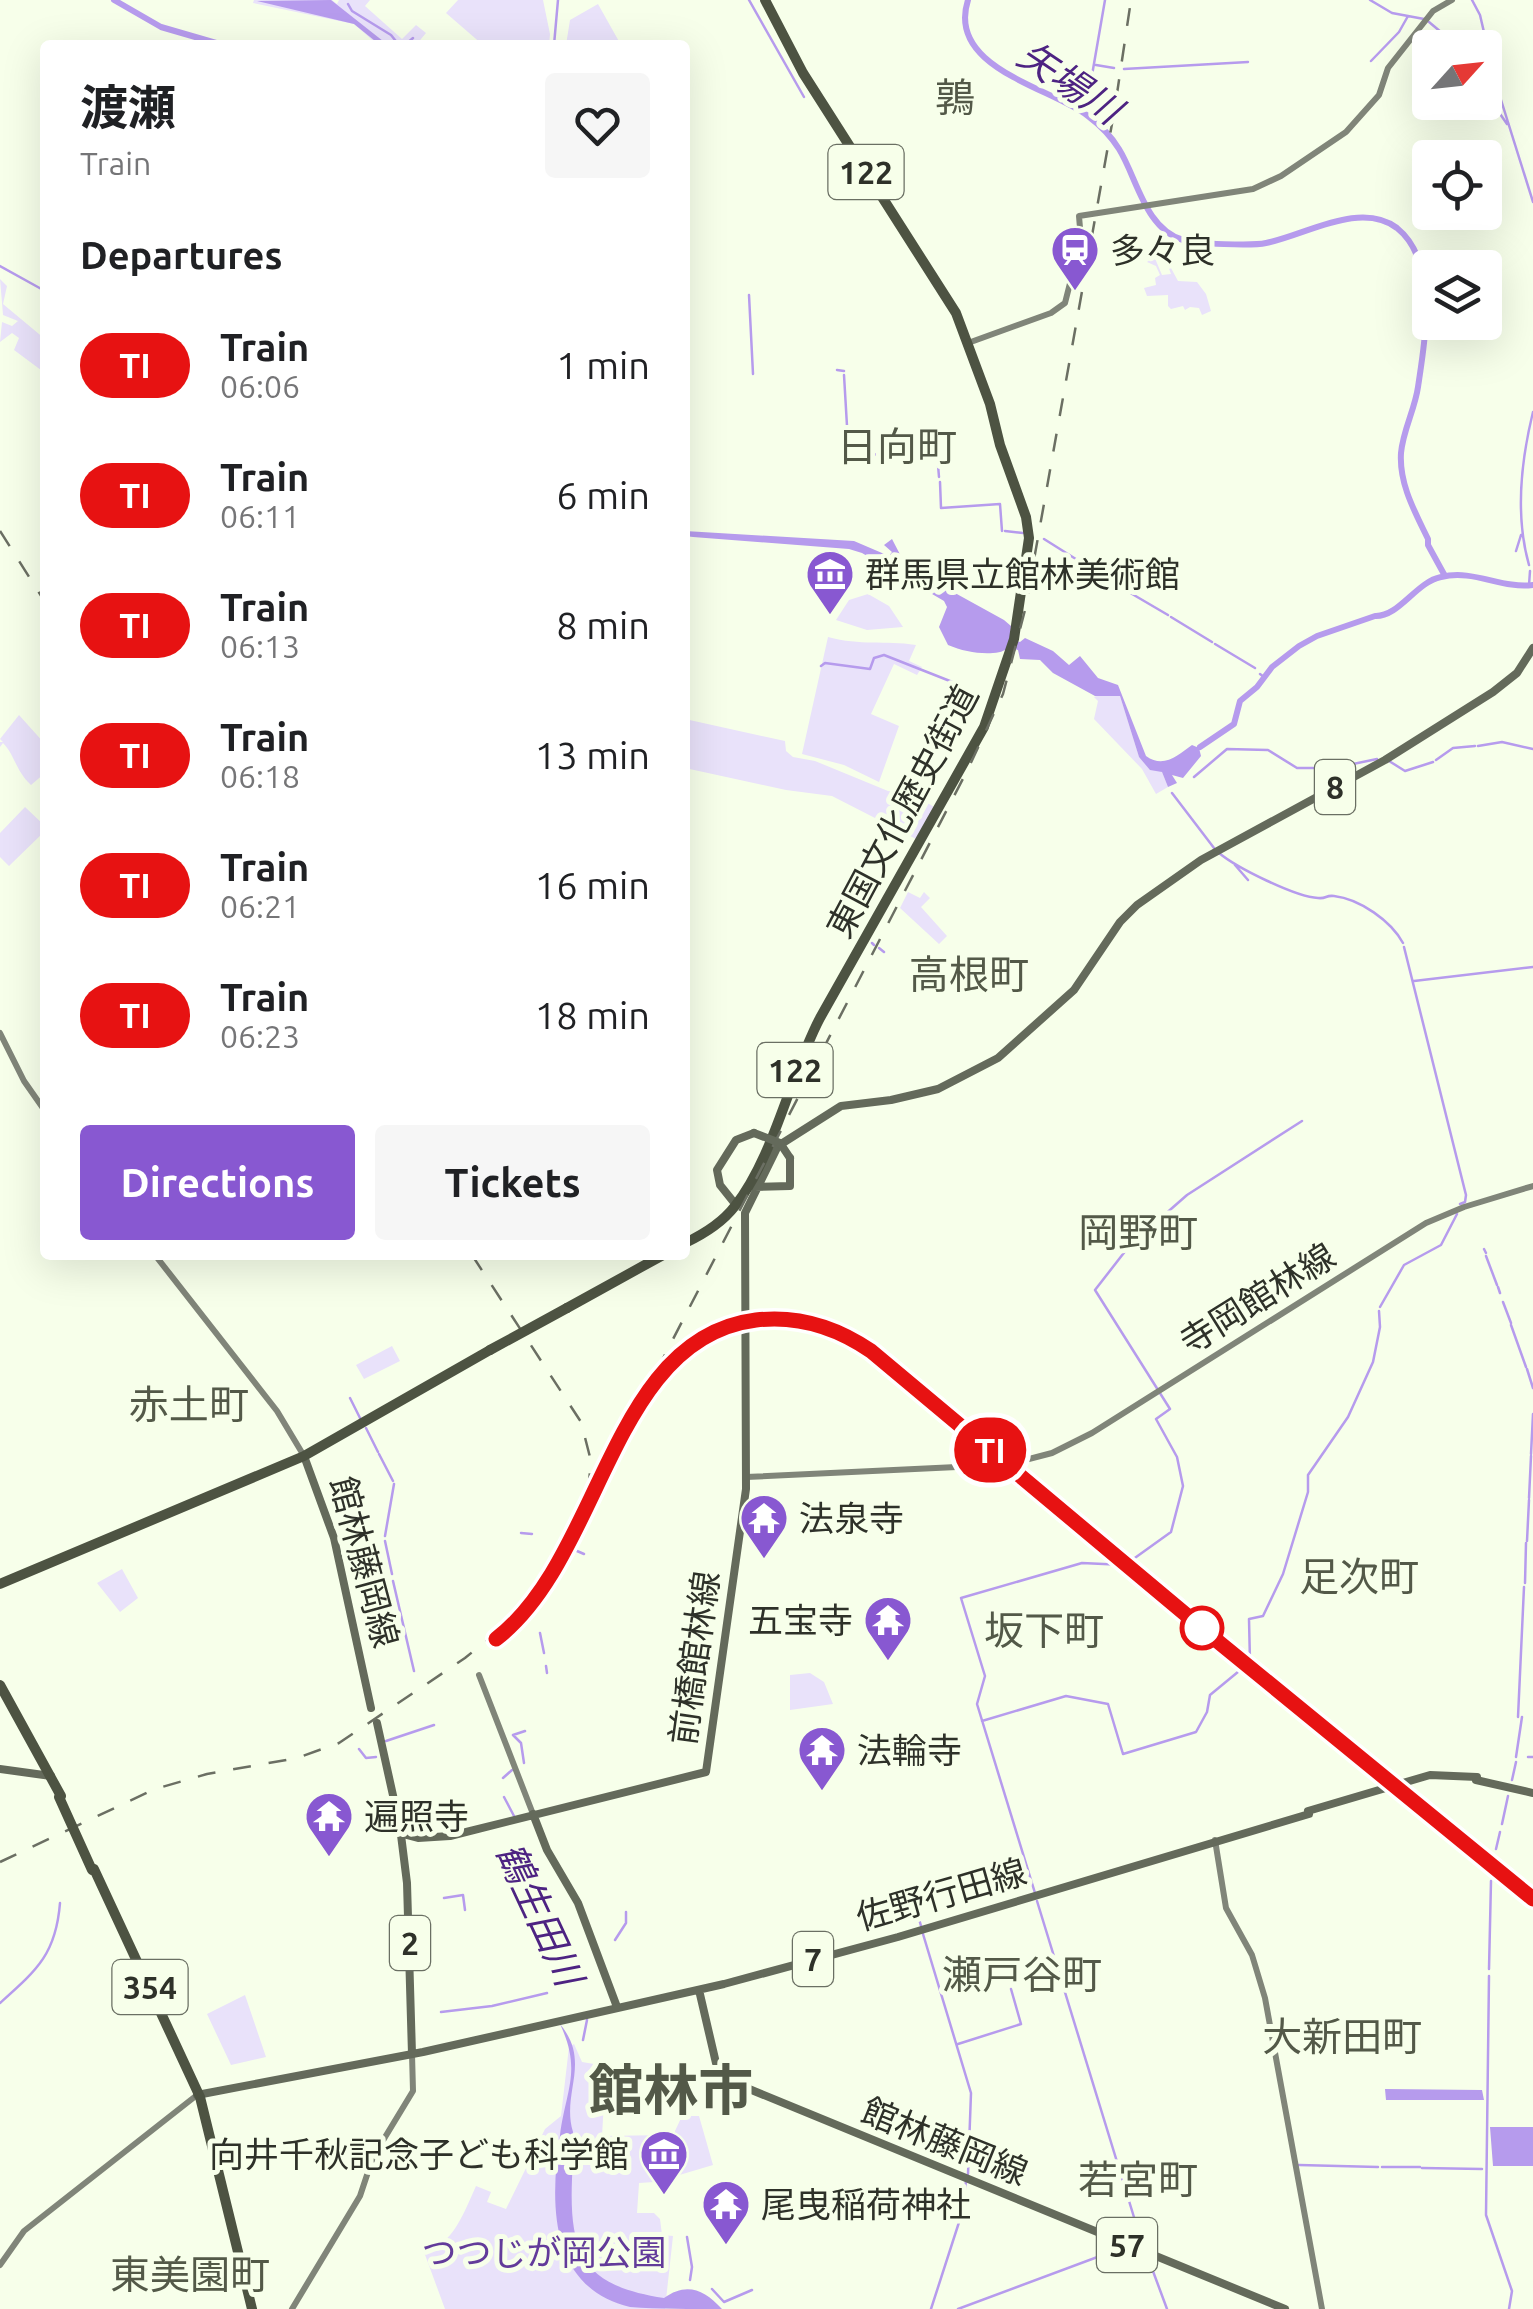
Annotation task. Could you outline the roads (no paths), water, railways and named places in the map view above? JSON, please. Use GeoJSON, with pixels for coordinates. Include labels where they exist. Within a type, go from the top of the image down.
{"type":"FeatureCollection","features":[{"type":"Feature","properties":{"kind":"highway","name":"東国文化歴史街道"},"geometry":{"type":"LineString","coordinates":[[690,1241],[718,1223],[736,1205],[768,1145],[799,1060],[820,1018],[982,730],[1012,644],[1028,560],[1028,523],[968,343],[945,294],[804,73],[766,0]]}},
{"type":"Feature","properties":{"kind":"highway"},"geometry":{"type":"LineString","coordinates":[[0,1584],[304,1456],[654,1260]]}},
{"type":"Feature","properties":{"kind":"highway","name":"354"},"geometry":{"type":"LineString","coordinates":[[0,1687],[50,1776],[198,2095],[251,2309]]}},
{"type":"Feature","properties":{"kind":"main road"},"geometry":{"type":"LineString","coordinates":[[968,343],[1054,312],[1066,301],[1081,240],[1080,216],[1254,189],[1338,139],[1379,96],[1388,68],[1430,14],[1452,0]]}},
{"type":"Feature","properties":{"kind":"main road","name":"8"},"geometry":{"type":"LineString","coordinates":[[756,1186],[778,1146],[835,1109],[848,1103],[890,1100],[938,1089],[998,1058],[1074,990],[1120,922],[1137,905],[1201,860],[1385,760],[1493,692],[1520,670],[1533,648]]}},
{"type":"Feature","properties":{"kind":"main road"},"geometry":{"type":"LineString","coordinates":[[0,1033],[40,1104]]}},
{"type":"Feature","properties":{"kind":"main road"},"geometry":{"type":"LineString","coordinates":[[736,1205],[720,1185],[717,1170],[736,1140],[754,1133],[780,1143],[790,1158],[790,1186],[756,1186]]}},
{"type":"Feature","properties":{"kind":"main road","name":"前橋館林線"},"geometry":{"type":"LineString","coordinates":[[399,1833],[418,1838],[450,1836],[706,1772],[746,1477],[743,1235],[746,1206],[756,1186]]}},
{"type":"Feature","properties":{"kind":"main road","name":"寺岡館林線"},"geometry":{"type":"LineString","coordinates":[[1014,1463],[1052,1453],[1092,1433],[1426,1223],[1464,1206],[1533,1186]]}},
{"type":"Feature","properties":{"kind":"main road"},"geometry":{"type":"LineString","coordinates":[[159,1260],[277,1412],[304,1456]]}},
{"type":"Feature","properties":{"kind":"main road","name":"館林藤岡線"},"geometry":{"type":"LineString","coordinates":[[304,1456],[332,1528],[372,1707]]}},
{"type":"Feature","properties":{"kind":"main road"},"geometry":{"type":"LineString","coordinates":[[746,1477],[999,1465]]}},
{"type":"Feature","properties":{"kind":"main road"},"geometry":{"type":"LineString","coordinates":[[479,1675],[550,1855],[578,1903],[616,2008]]}},
{"type":"Feature","properties":{"kind":"main road"},"geometry":{"type":"LineString","coordinates":[[376,1724],[399,1833]]}},
{"type":"Feature","properties":{"kind":"main road"},"geometry":{"type":"LineString","coordinates":[[0,1769],[50,1776]]}},
{"type":"Feature","properties":{"kind":"main road","name":"佐野行田線"},"geometry":{"type":"LineString","coordinates":[[412,2054],[699,1990],[898,1937],[1430,1775],[1476,1778],[1533,1791]]}},
{"type":"Feature","properties":{"kind":"main road","name":"2"},"geometry":{"type":"LineString","coordinates":[[399,1833],[410,1929],[412,2054]]}},
{"type":"Feature","properties":{"kind":"main road"},"geometry":{"type":"LineString","coordinates":[[1216,1841],[1226,1908],[1252,1954],[1264,1998],[1322,2309]]}},
{"type":"Feature","properties":{"kind":"main road","name":"館林藤岡線"},"geometry":{"type":"LineString","coordinates":[[699,1990],[716,2064],[737,2084],[1285,2309]]}},
{"type":"Feature","properties":{"kind":"main road"},"geometry":{"type":"LineString","coordinates":[[0,2265],[24,2232],[198,2095],[412,2054],[413,2091],[373,2157],[360,2196],[292,2309]]}},
{"type":"Feature","properties":{"kind":"waterway"},"geometry":{"type":"LineString","coordinates":[[114,0],[161,27],[206,40]]}},
{"type":"Feature","properties":{"kind":"waterway"},"geometry":{"type":"LineString","coordinates":[[554,40],[558,0]]}},
{"type":"Feature","properties":{"kind":"waterway"},"geometry":{"type":"LineString","coordinates":[[749,0],[804,97]]}},
{"type":"Feature","properties":{"kind":"waterway","name":"矢場川"},"geometry":{"type":"LineString","coordinates":[[968,0],[965,23],[972,43],[1005,73],[1071,105],[1101,127],[1119,149],[1151,214],[1170,234],[1199,243],[1259,244],[1332,222],[1366,218],[1382,220],[1397,228],[1410,243],[1424,281],[1426,325],[1418,387],[1402,444],[1401,464],[1409,498],[1445,576]]}},
{"type":"Feature","properties":{"kind":"waterway"},"geometry":{"type":"LineString","coordinates":[[1079,89],[1091,81],[1105,0]]}},
{"type":"Feature","properties":{"kind":"waterway"},"geometry":{"type":"LineString","coordinates":[[1370,0],[1392,13],[1424,19]]}},
{"type":"Feature","properties":{"kind":"waterway"},"geometry":{"type":"LineString","coordinates":[[1472,0],[1480,15],[1496,84],[1533,202]]}},
{"type":"Feature","properties":{"kind":"waterway"},"geometry":{"type":"LineString","coordinates":[[348,4],[352,11],[395,40]]}},
{"type":"Feature","properties":{"kind":"waterway"},"geometry":{"type":"LineString","coordinates":[[1371,61],[1399,32],[1408,16]]}},
{"type":"Feature","properties":{"kind":"waterway"},"geometry":{"type":"LineString","coordinates":[[1429,22],[1439,30]]}},
{"type":"Feature","properties":{"kind":"waterway"},"geometry":{"type":"LineString","coordinates":[[1124,69],[1248,62]]}},
{"type":"Feature","properties":{"kind":"waterway"},"geometry":{"type":"LineString","coordinates":[[1096,65],[1114,68]]}},
{"type":"Feature","properties":{"kind":"waterway"},"geometry":{"type":"LineString","coordinates":[[1074,107],[1075,96]]}},
{"type":"Feature","properties":{"kind":"waterway"},"geometry":{"type":"LineString","coordinates":[[1502,117],[1507,124]]}},
{"type":"Feature","properties":{"kind":"waterway"},"geometry":{"type":"LineString","coordinates":[[0,266],[40,288]]}},
{"type":"Feature","properties":{"kind":"waterway"},"geometry":{"type":"LineString","coordinates":[[749,295],[753,374]]}},
{"type":"Feature","properties":{"kind":"waterway"},"geometry":{"type":"LineString","coordinates":[[837,370],[844,371]]}},
{"type":"Feature","properties":{"kind":"waterway"},"geometry":{"type":"LineString","coordinates":[[844,375],[847,426]]}},
{"type":"Feature","properties":{"kind":"waterway"},"geometry":{"type":"LineString","coordinates":[[1529,565],[1522,527],[1521,488],[1533,412]]}},
{"type":"Feature","properties":{"kind":"waterway"},"geometry":{"type":"LineString","coordinates":[[847,430],[849,456],[933,451]]}},
{"type":"Feature","properties":{"kind":"waterway"},"geometry":{"type":"LineString","coordinates":[[937,453],[939,477]]}},
{"type":"Feature","properties":{"kind":"waterway"},"geometry":{"type":"LineString","coordinates":[[940,482],[941,508],[1000,504],[1002,531]]}},
{"type":"Feature","properties":{"kind":"waterway"},"geometry":{"type":"LineString","coordinates":[[1005,531],[1023,533]]}},
{"type":"Feature","properties":{"kind":"waterway"},"geometry":{"type":"LineString","coordinates":[[1516,551],[1521,535]]}},
{"type":"Feature","properties":{"kind":"waterway"},"geometry":{"type":"LineString","coordinates":[[1044,539],[1079,561]]}},
{"type":"Feature","properties":{"kind":"waterway"},"geometry":{"type":"LineString","coordinates":[[1083,564],[1123,588]]}},
{"type":"Feature","properties":{"kind":"waterway"},"geometry":{"type":"LineString","coordinates":[[1529,585],[1530,571]]}},
{"type":"Feature","properties":{"kind":"waterway"},"geometry":{"type":"LineString","coordinates":[[1200,747],[1234,724],[1240,701],[1272,667],[1299,646],[1317,636],[1384,615],[1432,580],[1465,575],[1533,585]]}},
{"type":"Feature","properties":{"kind":"waterway"},"geometry":{"type":"LineString","coordinates":[[1127,591],[1168,615]]}},
{"type":"Feature","properties":{"kind":"waterway"},"geometry":{"type":"LineString","coordinates":[[1171,617],[1212,642]]}},
{"type":"Feature","properties":{"kind":"waterway"},"geometry":{"type":"LineString","coordinates":[[1215,644],[1255,668]]}},
{"type":"Feature","properties":{"kind":"waterway"},"geometry":{"type":"LineString","coordinates":[[821,666],[825,663],[870,669],[874,658],[884,655],[960,685]]}},
{"type":"Feature","properties":{"kind":"waterway"},"geometry":{"type":"LineString","coordinates":[[1260,674],[1264,677]]}},
{"type":"Feature","properties":{"kind":"waterway"},"geometry":{"type":"LineString","coordinates":[[1478,746],[1502,742],[1533,749]]}},
{"type":"Feature","properties":{"kind":"waterway"},"geometry":{"type":"LineString","coordinates":[[1436,760],[1453,748],[1475,746]]}},
{"type":"Feature","properties":{"kind":"waterway"},"geometry":{"type":"LineString","coordinates":[[1194,777],[1227,749],[1268,750],[1297,768],[1325,768]]}},
{"type":"Feature","properties":{"kind":"waterway"},"geometry":{"type":"LineString","coordinates":[[1329,769],[1377,759]]}},
{"type":"Feature","properties":{"kind":"waterway"},"geometry":{"type":"LineString","coordinates":[[1389,761],[1405,771],[1433,762]]}},
{"type":"Feature","properties":{"kind":"waterway"},"geometry":{"type":"LineString","coordinates":[[1172,793],[1214,848]]}},
{"type":"Feature","properties":{"kind":"waterway"},"geometry":{"type":"LineString","coordinates":[[1219,853],[1252,874],[1296,893],[1344,898],[1364,906],[1391,927],[1403,943]]}},
{"type":"Feature","properties":{"kind":"waterway"},"geometry":{"type":"LineString","coordinates":[[1235,865],[1248,880]]}},
{"type":"Feature","properties":{"kind":"waterway"},"geometry":{"type":"LineString","coordinates":[[1404,947],[1466,1195],[1465,1202],[1460,1204]]}},
{"type":"Feature","properties":{"kind":"waterway"},"geometry":{"type":"LineString","coordinates":[[879,948],[884,952]]}},
{"type":"Feature","properties":{"kind":"waterway"},"geometry":{"type":"LineString","coordinates":[[1414,981],[1533,967]]}},
{"type":"Feature","properties":{"kind":"waterway"},"geometry":{"type":"LineString","coordinates":[[1035,1893],[977,1704],[985,1676],[961,1598],[1082,1563],[1125,1565],[1171,1532],[1183,1486],[1177,1457],[1156,1419],[1170,1409],[1095,1290],[1130,1245],[1187,1195],[1302,1121]]}},
{"type":"Feature","properties":{"kind":"waterway"},"geometry":{"type":"LineString","coordinates":[[1380,1307],[1404,1265],[1441,1245],[1457,1214]]}},
{"type":"Feature","properties":{"kind":"waterway"},"geometry":{"type":"LineString","coordinates":[[1484,1249],[1486,1253]]}},
{"type":"Feature","properties":{"kind":"waterway"},"geometry":{"type":"LineString","coordinates":[[1486,1256],[1497,1285]]}},
{"type":"Feature","properties":{"kind":"waterway"},"geometry":{"type":"LineString","coordinates":[[1498,1287],[1500,1293]]}},
{"type":"Feature","properties":{"kind":"waterway"},"geometry":{"type":"LineString","coordinates":[[1503,1302],[1511,1323]]}},
{"type":"Feature","properties":{"kind":"waterway"},"geometry":{"type":"LineString","coordinates":[[982,1721],[1066,1696],[1108,1704],[1123,1754],[1196,1732],[1207,1712],[1210,1695],[1250,1662],[1249,1619],[1263,1616],[1283,1574],[1308,1492],[1308,1475],[1348,1417],[1373,1362],[1379,1311]]}},
{"type":"Feature","properties":{"kind":"waterway"},"geometry":{"type":"LineString","coordinates":[[1511,1325],[1526,1367]]}},
{"type":"Feature","properties":{"kind":"waterway"},"geometry":{"type":"LineString","coordinates":[[1527,1369],[1533,1388]]}},
{"type":"Feature","properties":{"kind":"waterway","name":"鶴生田川"},"geometry":{"type":"LineString","coordinates":[[350,1398],[360,1418]]}},
{"type":"Feature","properties":{"kind":"waterway"},"geometry":{"type":"LineString","coordinates":[[1531,1454],[1533,1414]]}},
{"type":"Feature","properties":{"kind":"waterway","name":"鶴生田川"},"geometry":{"type":"LineString","coordinates":[[366,1428],[378,1452]]}},
{"type":"Feature","properties":{"kind":"waterway","name":"鶴生田川"},"geometry":{"type":"LineString","coordinates":[[379,1454],[393,1481]]}},
{"type":"Feature","properties":{"kind":"waterway"},"geometry":{"type":"LineString","coordinates":[[1529,1498],[1531,1456]]}},
{"type":"Feature","properties":{"kind":"waterway","name":"鶴生田川"},"geometry":{"type":"LineString","coordinates":[[385,1536],[394,1484]]}},
{"type":"Feature","properties":{"kind":"waterway"},"geometry":{"type":"LineString","coordinates":[[1527,1541],[1529,1500]]}},
{"type":"Feature","properties":{"kind":"waterway"},"geometry":{"type":"LineString","coordinates":[[521,1533],[532,1534]]}},
{"type":"Feature","properties":{"kind":"waterway"},"geometry":{"type":"LineString","coordinates":[[577,1533],[570,1548],[584,1554]]}},
{"type":"Feature","properties":{"kind":"waterway","name":"鶴生田川"},"geometry":{"type":"LineString","coordinates":[[385,1541],[392,1574]]}},
{"type":"Feature","properties":{"kind":"waterway"},"geometry":{"type":"LineString","coordinates":[[1525,1583],[1526,1543]]}},
{"type":"Feature","properties":{"kind":"waterway","name":"鶴生田川"},"geometry":{"type":"LineString","coordinates":[[393,1581],[414,1671]]}},
{"type":"Feature","properties":{"kind":"waterway"},"geometry":{"type":"LineString","coordinates":[[1518,1717],[1524,1587]]}},
{"type":"Feature","properties":{"kind":"waterway"},"geometry":{"type":"LineString","coordinates":[[540,1633],[544,1653]]}},
{"type":"Feature","properties":{"kind":"waterway"},"geometry":{"type":"LineString","coordinates":[[546,1666],[547,1673]]}},
{"type":"Feature","properties":{"kind":"waterway"},"geometry":{"type":"LineString","coordinates":[[1516,1757],[1522,1717]]}},
{"type":"Feature","properties":{"kind":"waterway"},"geometry":{"type":"LineString","coordinates":[[386,1741],[434,1725]]}},
{"type":"Feature","properties":{"kind":"waterway"},"geometry":{"type":"LineString","coordinates":[[524,1763],[521,1743],[513,1735],[525,1731]]}},
{"type":"Feature","properties":{"kind":"waterway"},"geometry":{"type":"LineString","coordinates":[[359,1749],[366,1758],[376,1757]]}},
{"type":"Feature","properties":{"kind":"waterway"},"geometry":{"type":"LineString","coordinates":[[1528,1757],[1533,1757]]}},
{"type":"Feature","properties":{"kind":"waterway"},"geometry":{"type":"LineString","coordinates":[[1512,1780],[1516,1762]]}},
{"type":"Feature","properties":{"kind":"waterway"},"geometry":{"type":"LineString","coordinates":[[503,1778],[512,1770]]}},
{"type":"Feature","properties":{"kind":"waterway"},"geometry":{"type":"LineString","coordinates":[[1502,1824],[1508,1796]]}},
{"type":"Feature","properties":{"kind":"waterway"},"geometry":{"type":"LineString","coordinates":[[504,1797],[514,1816]]}},
{"type":"Feature","properties":{"kind":"waterway"},"geometry":{"type":"LineString","coordinates":[[1496,1849],[1500,1832]]}},
{"type":"Feature","properties":{"kind":"waterway"},"geometry":{"type":"LineString","coordinates":[[1491,1870],[1494,1862]]}},
{"type":"Feature","properties":{"kind":"waterway"},"geometry":{"type":"LineString","coordinates":[[1489,1969],[1491,1881]]}},
{"type":"Feature","properties":{"kind":"waterway"},"geometry":{"type":"LineString","coordinates":[[912,1894],[921,1926]]}},
{"type":"Feature","properties":{"kind":"waterway"},"geometry":{"type":"LineString","coordinates":[[444,1898],[463,1895],[465,1910]]}},
{"type":"Feature","properties":{"kind":"waterway"},"geometry":{"type":"LineString","coordinates":[[1037,1901],[1141,2240],[1134,2243]]}},
{"type":"Feature","properties":{"kind":"waterway"},"geometry":{"type":"LineString","coordinates":[[0,2003],[42,1960],[54,1936],[60,1903]]}},
{"type":"Feature","properties":{"kind":"waterway"},"geometry":{"type":"LineString","coordinates":[[615,1940],[626,1923],[626,1912]]}},
{"type":"Feature","properties":{"kind":"waterway"},"geometry":{"type":"LineString","coordinates":[[923,1934],[971,2093],[968,2174]]}},
{"type":"Feature","properties":{"kind":"waterway"},"geometry":{"type":"LineString","coordinates":[[1489,1976],[1486,2215],[1512,2291],[1509,2309]]}},
{"type":"Feature","properties":{"kind":"waterway"},"geometry":{"type":"LineString","coordinates":[[958,2044],[1021,2024],[1011,1989]]}},
{"type":"Feature","properties":{"kind":"waterway"},"geometry":{"type":"LineString","coordinates":[[441,2012],[492,2006],[547,1993]]}},
{"type":"Feature","properties":{"kind":"waterway"},"geometry":{"type":"LineString","coordinates":[[583,2040],[587,2020]]}},
{"type":"Feature","properties":{"kind":"waterway"},"geometry":{"type":"LineString","coordinates":[[1299,2165],[1378,2167]]}},
{"type":"Feature","properties":{"kind":"waterway"},"geometry":{"type":"LineString","coordinates":[[1382,2167],[1420,2167]]}},
{"type":"Feature","properties":{"kind":"waterway"},"geometry":{"type":"LineString","coordinates":[[1422,2168],[1482,2169]]}},
{"type":"Feature","properties":{"kind":"waterway"},"geometry":{"type":"LineString","coordinates":[[931,2309],[962,2213],[966,2181]]}},
{"type":"Feature","properties":{"kind":"waterway"},"geometry":{"type":"LineString","coordinates":[[687,2237],[690,2280]]}},
{"type":"Feature","properties":{"kind":"waterway"},"geometry":{"type":"LineString","coordinates":[[958,2309],[1127,2246]]}},
{"type":"Feature","properties":{"kind":"waterway"},"geometry":{"type":"LineString","coordinates":[[1147,2255],[1167,2309]]}},
{"type":"Feature","properties":{"kind":"waterway"},"geometry":{"type":"LineString","coordinates":[[712,2289],[724,2302],[752,2290]]}},
{"type":"Feature","properties":{"kind":"railway"},"geometry":{"type":"LineString","coordinates":[[0,1862],[155,1789],[207,1774],[297,1758],[339,1743],[465,1658],[529,1606],[551,1575],[968,769],[1003,694],[1025,610],[1131,0]]}},
{"type":"Feature","properties":{"kind":"railway"},"geometry":{"type":"LineString","coordinates":[[0,531],[40,594]]}},
{"type":"Feature","properties":{"kind":"railway"},"geometry":{"type":"LineString","coordinates":[[475,1260],[581,1422],[591,1461],[588,1492]]}},
{"type":"Feature","properties":{"kind":"railway"},"geometry":{"type":"LineString","coordinates":[[663,1370],[686,1350],[737,1325],[791,1321],[845,1336],[871,1351],[1243,1661]]}},
{"type":"Feature","properties":{"kind":"railway"},"geometry":{"type":"LineString","coordinates":[[1234,1654],[1533,1899]]}},
{"type":"Feature","properties":{"kind":"train","name":"TI"},"geometry":{"type":"LineString","coordinates":[[496,1639],[512,1627],[551,1578],[644,1396],[672,1360],[723,1328],[762,1320],[803,1320],[842,1333],[871,1351],[1533,1899]]}},
{"type":"Feature","properties":{"kind":"place","name":"多々良"},"geometry":{"type":"Point","coordinates":[1075,292]}},
{"type":"Feature","properties":{"kind":"place","name":"群馬県立館林美術館"},"geometry":{"type":"Point","coordinates":[830,616]}},
{"type":"Feature","properties":{"kind":"place","name":"法泉寺"},"geometry":{"type":"Point","coordinates":[764,1560]}},
{"type":"Feature","properties":{"kind":"place","name":"五宝寺"},"geometry":{"type":"Point","coordinates":[888,1662]}},
{"type":"Feature","properties":{"kind":"place","name":"法輪寺"},"geometry":{"type":"Point","coordinates":[822,1792]}},
{"type":"Feature","properties":{"kind":"place","name":"遍照寺"},"geometry":{"type":"Point","coordinates":[329,1858]}},
{"type":"Feature","properties":{"kind":"place","name":"向井千秋記念子ども科学館"},"geometry":{"type":"Point","coordinates":[664,2196]}},
{"type":"Feature","properties":{"kind":"place","name":"尾曳稲荷神社"},"geometry":{"type":"Point","coordinates":[726,2246]}},
{"type":"Feature","properties":{"kind":"district","name":"鶉"},"geometry":{"type":"Point","coordinates":[955,97]}},
{"type":"Feature","properties":{"kind":"district","name":"日向町"},"geometry":{"type":"Point","coordinates":[897,446]}},
{"type":"Feature","properties":{"kind":"district","name":"高根町"},"geometry":{"type":"Point","coordinates":[969,974]}},
{"type":"Feature","properties":{"kind":"district","name":"岡野町"},"geometry":{"type":"Point","coordinates":[1138,1232]}},
{"type":"Feature","properties":{"kind":"district","name":"赤土町"},"geometry":{"type":"Point","coordinates":[189,1404]}},
{"type":"Feature","properties":{"kind":"district","name":"足次町"},"geometry":{"type":"Point","coordinates":[1359,1576]}},
{"type":"Feature","properties":{"kind":"district","name":"坂下町"},"geometry":{"type":"Point","coordinates":[1044,1630]}},
{"type":"Feature","properties":{"kind":"district","name":"瀬戸谷町"},"geometry":{"type":"Point","coordinates":[1022,1974]}},
{"type":"Feature","properties":{"kind":"district","name":"大新田町"},"geometry":{"type":"Point","coordinates":[1342,2036]}},
{"type":"Feature","properties":{"kind":"district","name":"館林市"},"geometry":{"type":"Point","coordinates":[671,2089]}},
{"type":"Feature","properties":{"kind":"district","name":"若宮町"},"geometry":{"type":"Point","coordinates":[1138,2179]}},
{"type":"Feature","properties":{"kind":"district","name":"東美園町"},"geometry":{"type":"Point","coordinates":[190,2274]}},
{"type":"Feature","properties":{"kind":"park label","name":"つつじが岡公園"},"geometry":{"type":"Point","coordinates":[544,2252]}}]}
